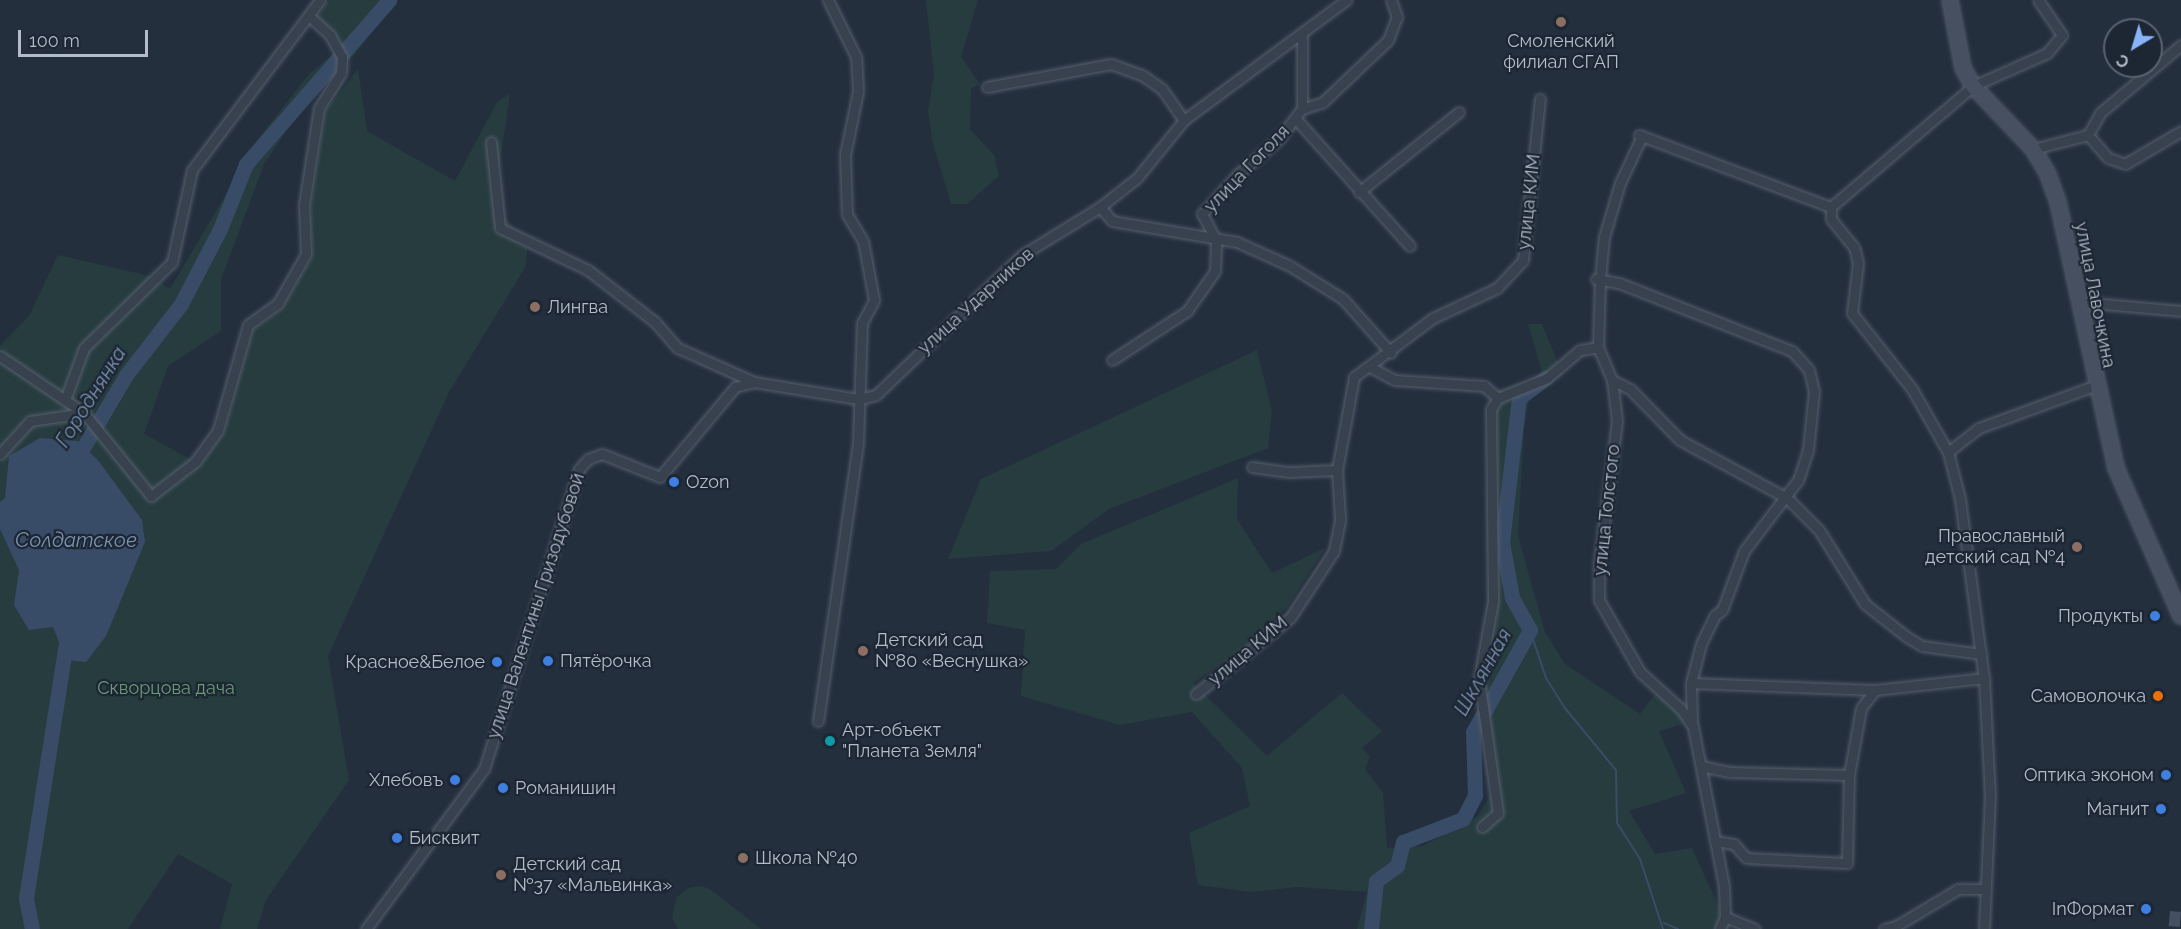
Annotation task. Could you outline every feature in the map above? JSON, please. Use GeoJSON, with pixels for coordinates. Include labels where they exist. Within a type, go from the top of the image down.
{"type":"FeatureCollection","features":[{"type":"Feature","properties":{"kind":"main road","name":"улица Лавочкина"},"geometry":{"type":"LineString","coordinates":[[1950,0],[1963,68],[1973,86],[2033,149],[2058,202],[2094,386],[2116,468],[2181,616]]}},
{"type":"Feature","properties":{"kind":"street"},"geometry":{"type":"LineString","coordinates":[[64,400],[84,348],[172,262],[192,170],[320,0]]}},
{"type":"Feature","properties":{"kind":"street"},"geometry":{"type":"LineString","coordinates":[[818,721],[852,499],[862,323],[874,300],[863,241],[848,214],[845,154],[858,92],[856,57],[828,0]]}},
{"type":"Feature","properties":{"kind":"street","name":"улица Гоголя"},"geometry":{"type":"LineString","coordinates":[[1216,240],[1202,214],[1302,109],[1323,102],[1388,40],[1397,17],[1391,0]]}},
{"type":"Feature","properties":{"kind":"street"},"geometry":{"type":"LineString","coordinates":[[1984,929],[1982,889],[1990,796],[1984,678],[1970,560],[1948,452],[1912,389],[1852,313],[1858,264],[1854,247],[1831,219],[1831,207],[1973,86],[2037,60],[2062,35],[2038,0]]}},
{"type":"Feature","properties":{"kind":"street","name":"улица Ударников"},"geometry":{"type":"LineString","coordinates":[[859,399],[876,396],[1022,255],[1100,207],[1137,178],[1184,120],[1302,34],[1341,2]]}},
{"type":"Feature","properties":{"kind":"street"},"geometry":{"type":"LineString","coordinates":[[0,356],[84,413],[152,496],[195,462],[218,430],[248,325],[278,303],[306,254],[304,205],[320,108],[341,73],[342,57],[330,35],[309,16]]}},
{"type":"Feature","properties":{"kind":"street"},"geometry":{"type":"LineString","coordinates":[[1302,34],[1302,109]]}},
{"type":"Feature","properties":{"kind":"street"},"geometry":{"type":"LineString","coordinates":[[2033,149],[2088,135],[2100,113],[2181,45]]}},
{"type":"Feature","properties":{"kind":"street"},"geometry":{"type":"LineString","coordinates":[[987,87],[1111,64],[1143,75],[1162,89],[1184,120]]}},
{"type":"Feature","properties":{"kind":"street","name":"улица КИМ"},"geometry":{"type":"LineString","coordinates":[[1196,694],[1290,618],[1334,551],[1340,519],[1337,470],[1354,377],[1372,368],[1433,318],[1497,288],[1523,260],[1540,99]]}},
{"type":"Feature","properties":{"kind":"street"},"geometry":{"type":"LineString","coordinates":[[1359,192],[1459,112]]}},
{"type":"Feature","properties":{"kind":"street"},"geometry":{"type":"LineString","coordinates":[[1295,118],[1359,192],[1410,246]]}},
{"type":"Feature","properties":{"kind":"street"},"geometry":{"type":"LineString","coordinates":[[2088,135],[2108,158],[2125,164],[2181,131]]}},
{"type":"Feature","properties":{"kind":"street","name":"улица Толстого"},"geometry":{"type":"LineString","coordinates":[[1725,917],[1715,841],[1693,727],[1681,709],[1640,672],[1599,600],[1599,564],[1617,421],[1612,380],[1598,347],[1598,279],[1604,237],[1620,183],[1640,136],[1831,207]]}},
{"type":"Feature","properties":{"kind":"street"},"geometry":{"type":"LineString","coordinates":[[491,142],[500,228],[588,270],[655,322],[678,348],[754,382],[859,399]]}},
{"type":"Feature","properties":{"kind":"street"},"geometry":{"type":"LineString","coordinates":[[1100,207],[1112,221],[1237,242],[1290,266],[1343,299],[1391,353]]}},
{"type":"Feature","properties":{"kind":"street"},"geometry":{"type":"LineString","coordinates":[[1112,360],[1187,311],[1215,272],[1216,240]]}},
{"type":"Feature","properties":{"kind":"street"},"geometry":{"type":"LineString","coordinates":[[1598,279],[1792,351],[1809,370],[1814,391],[1808,450],[1787,498],[1744,551],[1722,610],[1715,615],[1701,644],[1691,684],[1693,727]]}},
{"type":"Feature","properties":{"kind":"street"},"geometry":{"type":"LineString","coordinates":[[2079,302],[2181,311]]}},
{"type":"Feature","properties":{"kind":"street"},"geometry":{"type":"LineString","coordinates":[[1482,827],[1498,813],[1479,679],[1493,601],[1491,409],[1498,398],[1547,378],[1580,350],[1598,347]]}},
{"type":"Feature","properties":{"kind":"street"},"geometry":{"type":"LineString","coordinates":[[1372,368],[1395,380],[1484,386],[1498,398]]}},
{"type":"Feature","properties":{"kind":"street"},"geometry":{"type":"LineString","coordinates":[[1612,380],[1630,389],[1680,440],[1787,498],[1819,530],[1866,604],[1890,624],[1922,646],[1981,654]]}},
{"type":"Feature","properties":{"kind":"street","name":"улица Валентины Гризодубовой"},"geometry":{"type":"LineString","coordinates":[[366,929],[484,769],[579,469],[602,454],[660,477],[735,387],[754,382]]}},
{"type":"Feature","properties":{"kind":"street"},"geometry":{"type":"LineString","coordinates":[[1948,452],[1979,428],[2094,386]]}},
{"type":"Feature","properties":{"kind":"street"},"geometry":{"type":"LineString","coordinates":[[0,454],[30,421],[84,413]]}},
{"type":"Feature","properties":{"kind":"street"},"geometry":{"type":"LineString","coordinates":[[1252,467],[1289,472],[1337,470]]}},
{"type":"Feature","properties":{"kind":"street"},"geometry":{"type":"LineString","coordinates":[[1691,684],[1875,690],[1984,678]]}},
{"type":"Feature","properties":{"kind":"street"},"geometry":{"type":"LineString","coordinates":[[1715,841],[1734,843],[1746,858],[1847,863],[1849,775],[1861,708],[1875,690]]}},
{"type":"Feature","properties":{"kind":"street"},"geometry":{"type":"LineString","coordinates":[[1701,766],[1730,772],[1849,775]]}},
{"type":"Feature","properties":{"kind":"street"},"geometry":{"type":"LineString","coordinates":[[1884,929],[1896,926],[1958,889],[1982,889]]}},
{"type":"Feature","properties":{"kind":"street"},"geometry":{"type":"LineString","coordinates":[[1720,929],[1725,917],[1755,929]]}},
{"type":"Feature","properties":{"kind":"green space","name":"Скворцова дача"},"geometry":{"type":"Polygon","coordinates":[[[329,0],[396,0],[353,57],[336,68],[308,99],[264,164],[221,280],[221,331],[168,366],[144,434],[201,465],[225,430],[253,330],[282,309],[312,257],[311,205],[325,111],[358,69],[367,131],[455,181],[497,102],[510,94],[493,208],[528,240],[526,266],[449,392],[328,656],[349,780],[266,900],[257,929],[220,929],[232,884],[178,854],[128,929],[0,929],[0,346],[29,316],[58,255],[150,276],[170,289],[261,135],[309,74],[341,47],[317,17],[329,0]]]}},
{"type":"Feature","properties":{"kind":"green space"},"geometry":{"type":"Polygon","coordinates":[[[926,0],[978,0],[961,57],[980,84],[971,89],[970,129],[994,155],[999,176],[967,204],[951,204],[933,144],[928,111],[934,74],[926,0]]]}},
{"type":"Feature","properties":{"kind":"green space"},"geometry":{"type":"Polygon","coordinates":[[[1528,324],[1542,324],[1563,375],[1529,399],[1524,430],[1518,536],[1545,632],[1565,664],[1640,714],[1656,693],[1689,722],[1659,731],[1686,793],[1629,811],[1655,854],[1692,848],[1729,929],[1357,929],[1367,892],[1297,887],[1251,892],[1198,885],[1189,833],[1250,806],[1242,768],[1192,712],[1120,725],[1021,696],[1025,630],[987,623],[990,571],[1056,569],[1081,544],[1238,478],[1237,519],[1272,573],[1325,548],[1288,606],[1247,646],[1193,683],[1267,756],[1342,693],[1382,731],[1362,748],[1370,757],[1365,769],[1383,793],[1387,848],[1423,846],[1478,816],[1494,789],[1481,714],[1498,390],[1543,376],[1528,324]]]}},
{"type":"Feature","properties":{"kind":"green space"},"geometry":{"type":"Polygon","coordinates":[[[1257,350],[1272,410],[1268,448],[1109,509],[1051,551],[948,559],[981,479],[1257,350]]]}},
{"type":"Feature","properties":{"kind":"green space"},"geometry":{"type":"Polygon","coordinates":[[[702,886],[710,889],[761,929],[678,929],[672,918],[676,898],[688,888],[702,886]]]}},
{"type":"Feature","properties":{"kind":"water","name":"Солдатское"},"geometry":{"type":"Polygon","coordinates":[[[40,438],[77,441],[97,459],[142,520],[145,542],[106,636],[86,662],[66,660],[53,627],[29,630],[14,605],[19,570],[0,529],[0,502],[5,498],[9,456],[40,438]]]}},
{"type":"Feature","properties":{"kind":"building"},"geometry":{"type":"Polygon","coordinates":[[[2170,911],[2181,912],[2180,927],[2169,926],[2170,911]]]}},
{"type":"Feature","properties":{"kind":"waterway","name":"Городнянка"},"geometry":{"type":"LineString","coordinates":[[74,463],[126,375],[181,304],[220,229],[246,164],[389,0]]}},
{"type":"Feature","properties":{"kind":"waterway","name":"Шклянная"},"geometry":{"type":"LineString","coordinates":[[1371,929],[1376,881],[1397,866],[1403,842],[1463,819],[1475,795],[1473,732],[1530,630],[1512,597],[1502,542],[1519,398],[1546,378]]}},
{"type":"Feature","properties":{"kind":"waterway"},"geometry":{"type":"LineString","coordinates":[[1530,630],[1546,678],[1564,707],[1616,770],[1617,823],[1640,859],[1663,929]]}},
{"type":"Feature","properties":{"kind":"waterway","name":"Городнянка"},"geometry":{"type":"LineString","coordinates":[[32,929],[26,898],[67,636]]}},
{"type":"Feature","properties":{"kind":"waterway"},"geometry":{"type":"LineString","coordinates":[[1664,923],[1678,929]]}},
{"type":"Feature","properties":{"kind":"place","name":"Смоленский филиал СГАП"},"geometry":{"type":"Point","coordinates":[1561,22]}},
{"type":"Feature","properties":{"kind":"place","name":"Лингва"},"geometry":{"type":"Point","coordinates":[535,307]}},
{"type":"Feature","properties":{"kind":"place","name":"Ozon"},"geometry":{"type":"Point","coordinates":[674,482]}},
{"type":"Feature","properties":{"kind":"place","name":"Православный детский сад №4"},"geometry":{"type":"Point","coordinates":[2077,547]}},
{"type":"Feature","properties":{"kind":"place","name":"Продукты"},"geometry":{"type":"Point","coordinates":[2155,616]}},
{"type":"Feature","properties":{"kind":"place","name":"Детский сад №80 «Веснушка»"},"geometry":{"type":"Point","coordinates":[863,651]}},
{"type":"Feature","properties":{"kind":"place","name":"Пятёрочка"},"geometry":{"type":"Point","coordinates":[548,661]}},
{"type":"Feature","properties":{"kind":"place","name":"Красное&Белое"},"geometry":{"type":"Point","coordinates":[497,662]}},
{"type":"Feature","properties":{"kind":"place","name":"Самоволочка"},"geometry":{"type":"Point","coordinates":[2158,696]}},
{"type":"Feature","properties":{"kind":"place","name":"Арт-объект \"Планета Земля\""},"geometry":{"type":"Point","coordinates":[830,741]}},
{"type":"Feature","properties":{"kind":"place","name":"Оптика эконом"},"geometry":{"type":"Point","coordinates":[2166,775]}},
{"type":"Feature","properties":{"kind":"place","name":"Хлебовъ"},"geometry":{"type":"Point","coordinates":[455,780]}},
{"type":"Feature","properties":{"kind":"place","name":"Романишин"},"geometry":{"type":"Point","coordinates":[503,788]}},
{"type":"Feature","properties":{"kind":"place","name":"Магнит"},"geometry":{"type":"Point","coordinates":[2161,809]}},
{"type":"Feature","properties":{"kind":"place","name":"Бисквит"},"geometry":{"type":"Point","coordinates":[397,838]}},
{"type":"Feature","properties":{"kind":"place","name":"Школа №40"},"geometry":{"type":"Point","coordinates":[743,858]}},
{"type":"Feature","properties":{"kind":"place","name":"Детский сад №37 «Мальвинка»"},"geometry":{"type":"Point","coordinates":[501,875]}},
{"type":"Feature","properties":{"kind":"place","name":"InФормат"},"geometry":{"type":"Point","coordinates":[2146,909]}}]}
